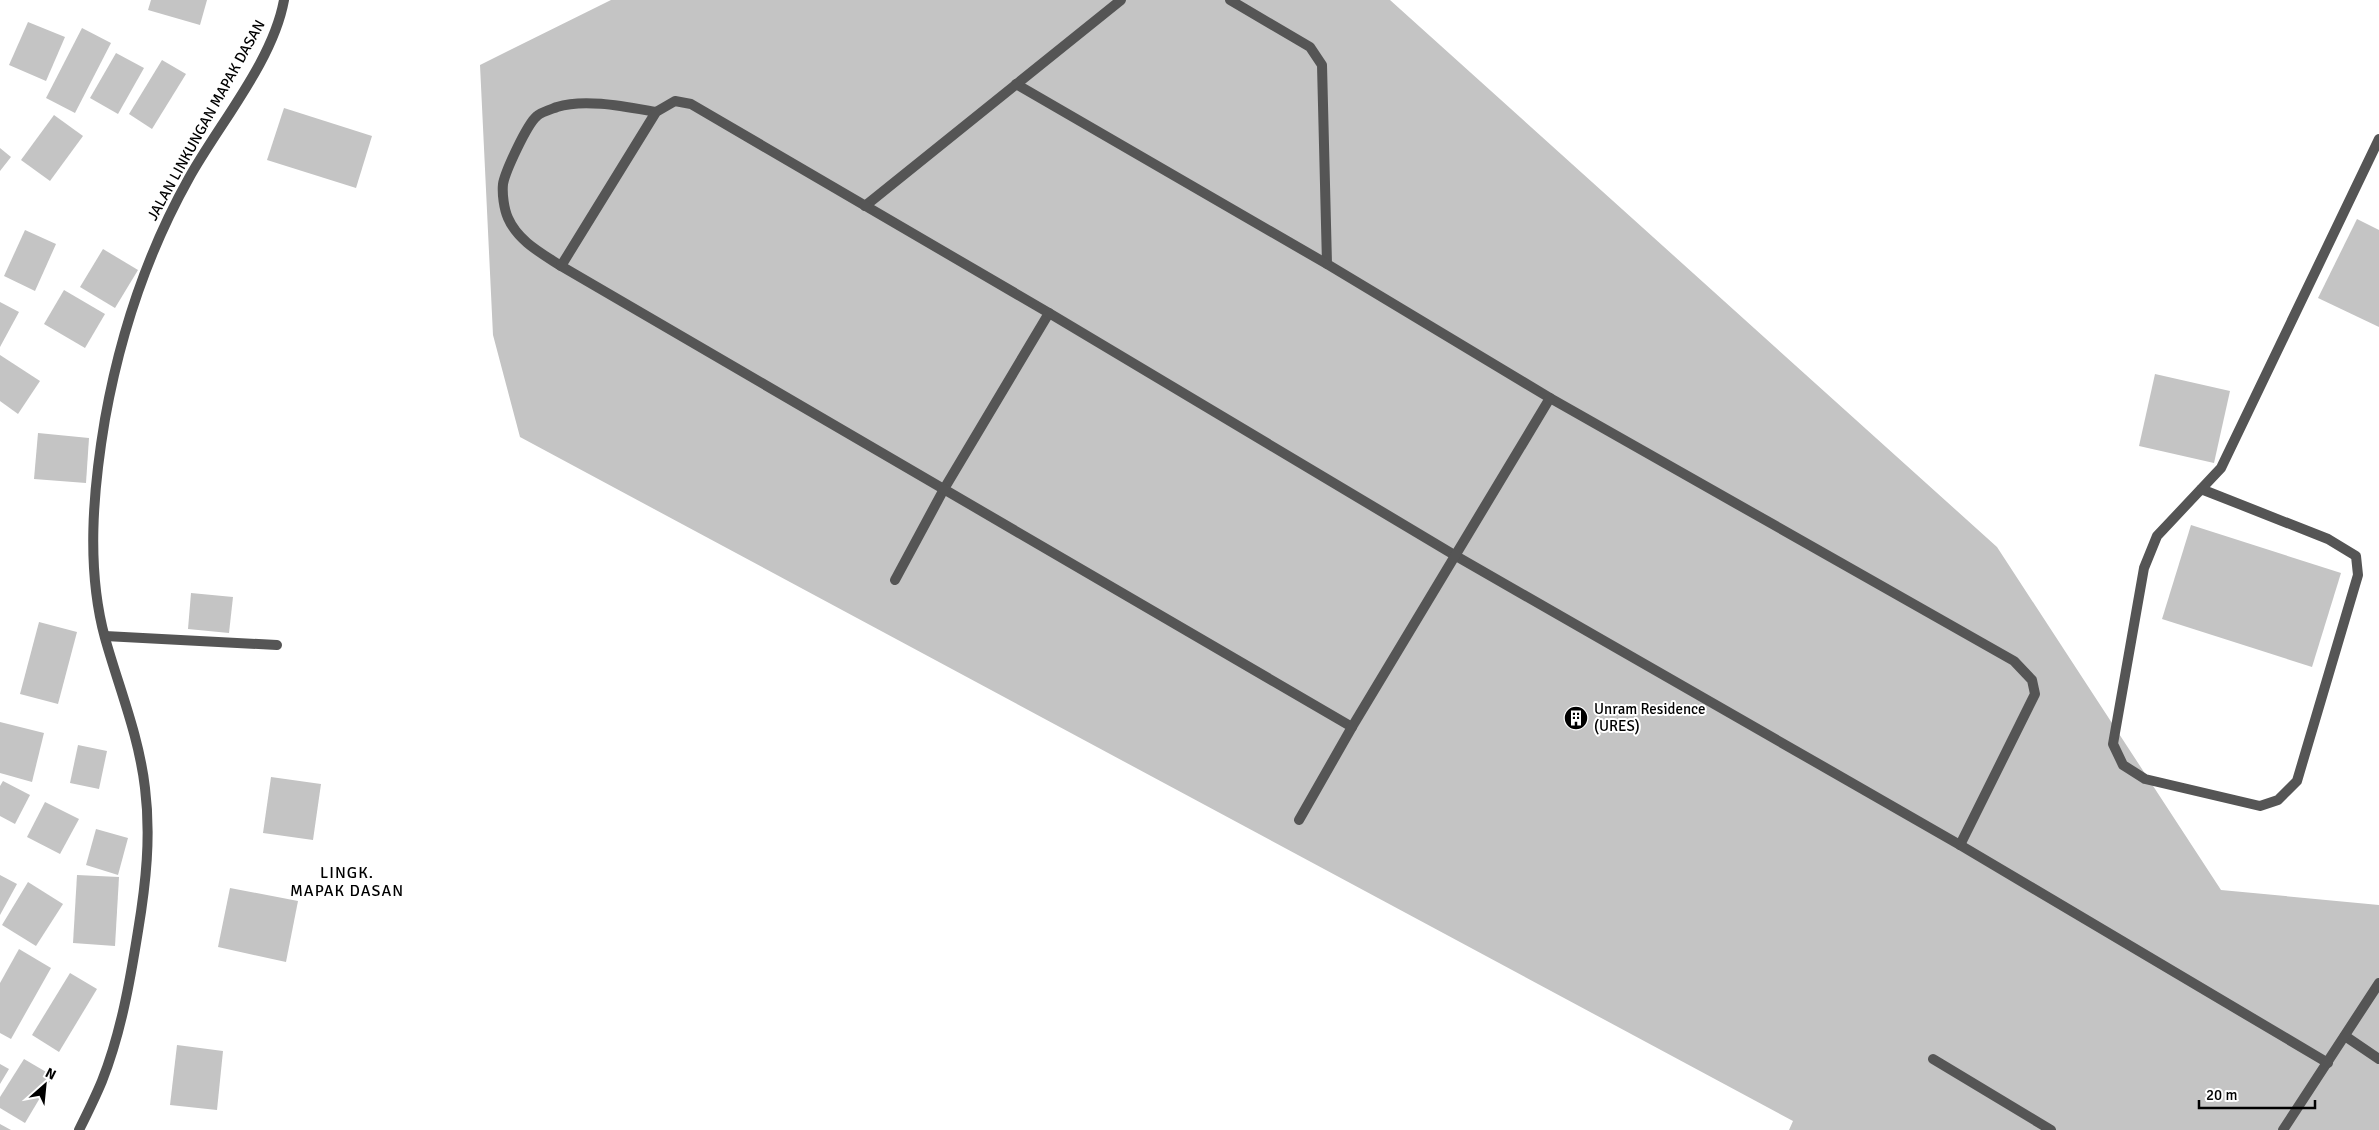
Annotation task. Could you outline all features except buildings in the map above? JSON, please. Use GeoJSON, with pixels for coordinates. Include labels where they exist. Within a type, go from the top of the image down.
{"type":"FeatureCollection","features":[{"type":"Feature","properties":{"kind":"street","name":"JALAN LINKUNGAN MAPAK DASAN"},"geometry":{"type":"LineString","coordinates":[[79,1130],[102,1080],[131,980],[146,886],[149,842],[145,788],[134,732],[105,636],[93,565],[96,510],[105,419],[126,326],[150,254],[176,202],[253,74],[280,18],[284,0]]}},
{"type":"Feature","properties":{"kind":"street"},"geometry":{"type":"LineString","coordinates":[[865,206],[1121,0]]}},
{"type":"Feature","properties":{"kind":"street"},"geometry":{"type":"LineString","coordinates":[[1230,0],[1310,47],[1322,65],[1327,264]]}},
{"type":"Feature","properties":{"kind":"street"},"geometry":{"type":"LineString","coordinates":[[1016,84],[1327,264],[1550,398],[2014,661],[2032,680],[2035,694],[1960,845]]}},
{"type":"Feature","properties":{"kind":"street"},"geometry":{"type":"LineString","coordinates":[[561,266],[656,112],[676,101],[691,104],[1049,312],[1456,556],[1960,845],[2328,1063]]}},
{"type":"Feature","properties":{"kind":"street"},"geometry":{"type":"LineString","coordinates":[[656,112],[615,105],[586,104],[559,106],[536,116],[517,148],[503,184],[508,218],[526,243],[561,266],[1352,727]]}},
{"type":"Feature","properties":{"kind":"street"},"geometry":{"type":"LineString","coordinates":[[2201,489],[2328,539],[2356,556],[2358,575],[2297,781],[2278,800],[2260,806],[2145,779],[2123,766],[2113,744],[2144,568],[2157,536],[2220,468],[2379,139]]}},
{"type":"Feature","properties":{"kind":"street"},"geometry":{"type":"LineString","coordinates":[[894,580],[944,489],[1049,312]]}},
{"type":"Feature","properties":{"kind":"street"},"geometry":{"type":"LineString","coordinates":[[1299,820],[1352,727],[1550,398]]}},
{"type":"Feature","properties":{"kind":"street"},"geometry":{"type":"LineString","coordinates":[[105,636],[277,645]]}},
{"type":"Feature","properties":{"kind":"street"},"geometry":{"type":"LineString","coordinates":[[2283,1130],[2379,983]]}},
{"type":"Feature","properties":{"kind":"street"},"geometry":{"type":"LineString","coordinates":[[2345,1036],[2379,1059]]}},
{"type":"Feature","properties":{"kind":"street"},"geometry":{"type":"LineString","coordinates":[[1933,1059],[2052,1130]]}},
{"type":"Feature","properties":{"kind":"place","name":"Unram Residence (URES)"},"geometry":{"type":"Point","coordinates":[1576,718]}},
{"type":"Feature","properties":{"kind":"district","name":"LINGK. MAPAK DASAN"},"geometry":{"type":"Point","coordinates":[347,881]}}]}
